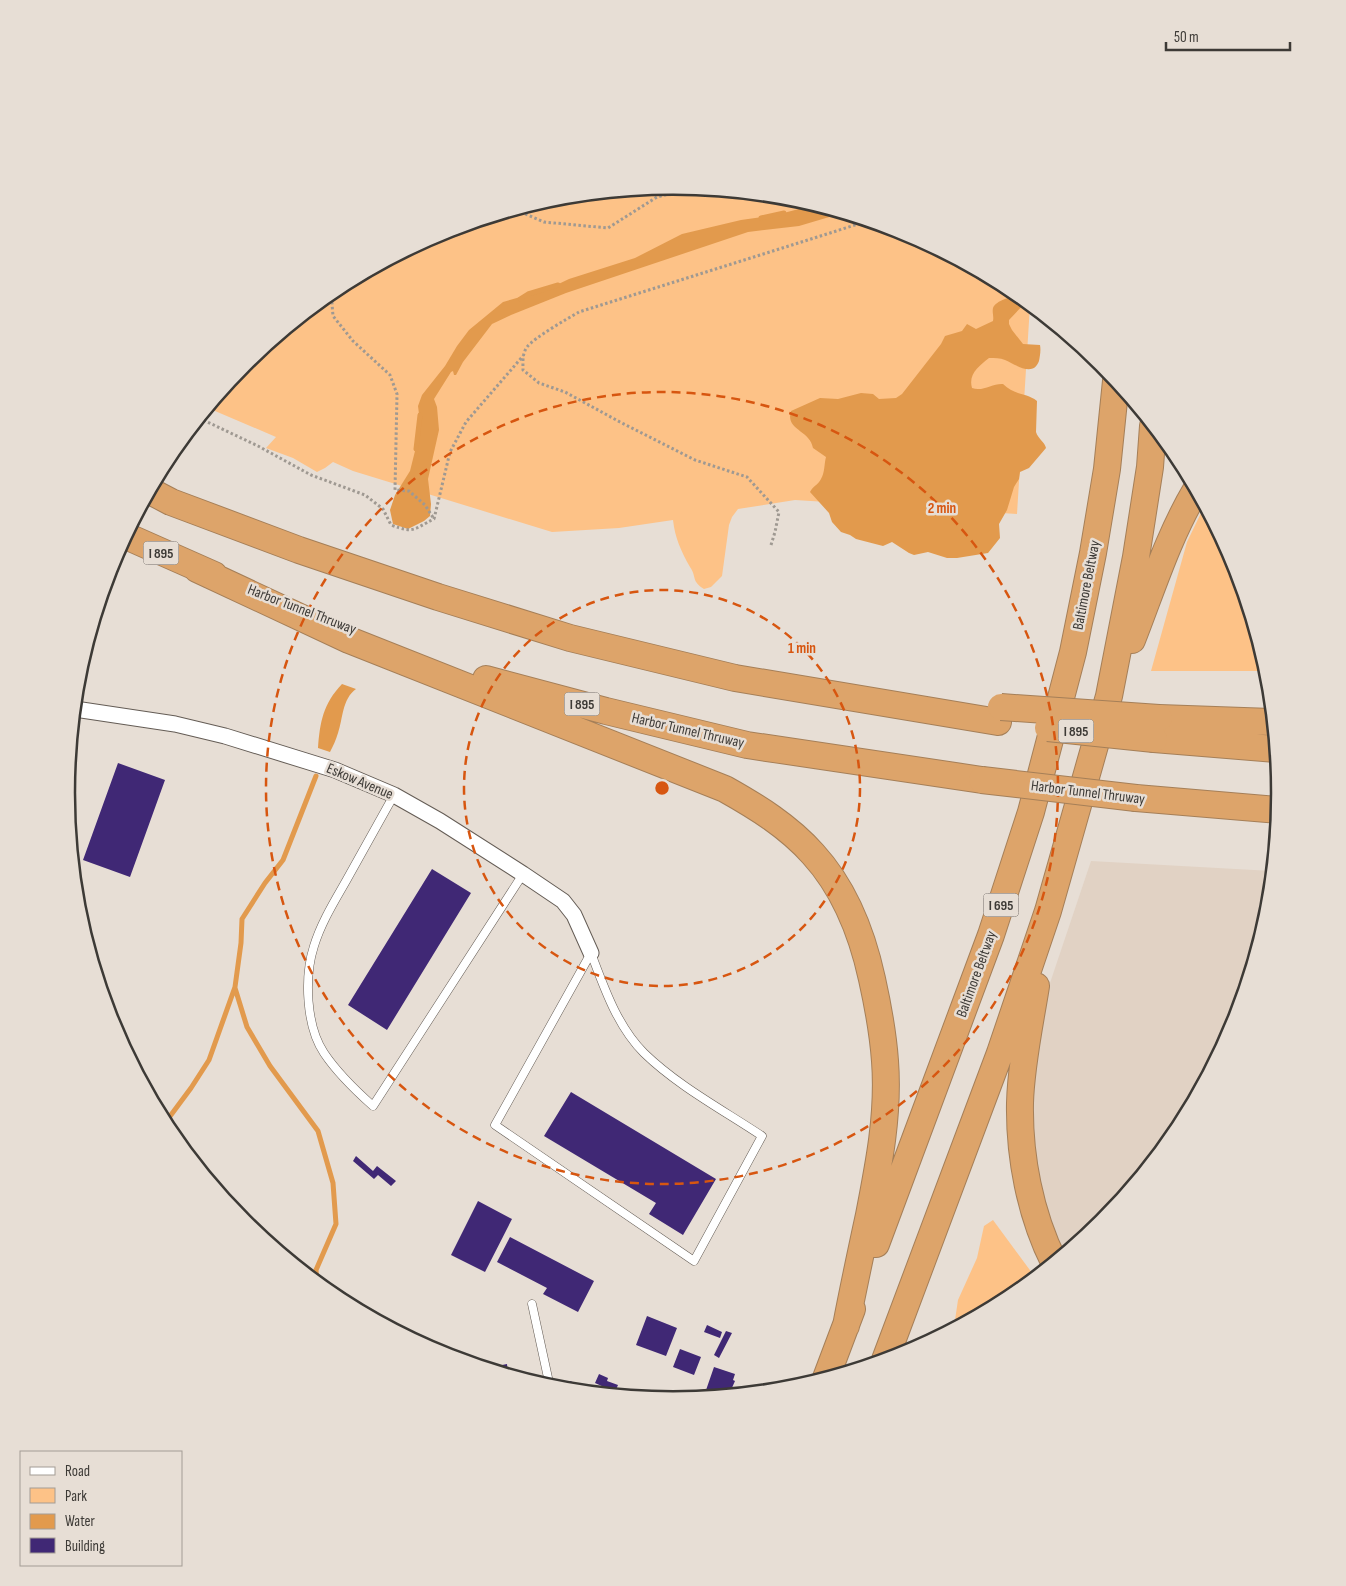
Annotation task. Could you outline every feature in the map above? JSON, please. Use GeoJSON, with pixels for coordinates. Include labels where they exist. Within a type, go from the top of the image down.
{"type":"FeatureCollection","features":[{"type":"Feature","properties":{"kind":"highway","name":"Baltimore Beltway"},"geometry":{"type":"LineString","coordinates":[[829,1371],[991,935],[1031,812],[1073,652],[1093,553],[1107,469],[1115,390]]}},
{"type":"Feature","properties":{"kind":"highway"},"geometry":{"type":"LineString","coordinates":[[889,1350],[1000,1053],[1048,911],[1110,696],[1136,557],[1150,467],[1152,436]]}},
{"type":"Feature","properties":{"kind":"highway","name":"I 895"},"geometry":{"type":"LineString","coordinates":[[155,494],[171,502],[299,550],[438,597],[570,638],[735,678],[849,697],[1000,715],[1156,729],[1269,748]]}},
{"type":"Feature","properties":{"kind":"highway"},"geometry":{"type":"LineString","coordinates":[[1110,696],[1151,593],[1164,552],[1183,511],[1192,496]]}},
{"type":"Feature","properties":{"kind":"highway","name":"Harbor Tunnel Thruway"},"geometry":{"type":"LineString","coordinates":[[132,539],[197,569],[482,678],[606,711],[748,745],[982,780],[1136,798],[1271,809]]}},
{"type":"Feature","properties":{"kind":"highway"},"geometry":{"type":"LineString","coordinates":[[197,569],[349,640],[725,789],[787,828],[814,854],[835,882],[853,915],[867,956],[878,1006],[885,1061],[885,1111],[881,1155],[846,1326]]}},
{"type":"Feature","properties":{"kind":"highway"},"geometry":{"type":"LineString","coordinates":[[1156,729],[1267,722]]}},
{"type":"Feature","properties":{"kind":"highway"},"geometry":{"type":"LineString","coordinates":[[1048,911],[1026,1048],[1020,1102],[1023,1156],[1033,1208],[1051,1255]]}},
{"type":"Feature","properties":{"kind":"street","name":"Eskow Avenue"},"geometry":{"type":"LineString","coordinates":[[81,710],[176,724],[226,736],[335,770],[394,795],[440,821],[563,902],[574,915],[591,953]]}},
{"type":"Feature","properties":{"kind":"lane"},"geometry":{"type":"LineString","coordinates":[[394,795],[324,921],[313,948],[310,976],[308,1006],[314,1030],[323,1052],[354,1089],[373,1106],[523,874]]}},
{"type":"Feature","properties":{"kind":"lane"},"geometry":{"type":"LineString","coordinates":[[591,953],[609,999],[624,1027],[644,1052],[673,1077],[762,1136],[694,1260],[495,1125],[591,953]]}},
{"type":"Feature","properties":{"kind":"lane"},"geometry":{"type":"LineString","coordinates":[[532,1304],[548,1378]]}},
{"type":"Feature","properties":{"kind":"path"},"geometry":{"type":"LineString","coordinates":[[524,214],[544,222],[608,228],[657,197],[664,195]]}},
{"type":"Feature","properties":{"kind":"path"},"geometry":{"type":"LineString","coordinates":[[205,421],[258,446],[311,476],[365,495],[382,509],[391,526],[407,531],[422,527],[434,518],[450,452],[466,422],[523,356],[528,346],[561,321],[579,312],[857,224]]}},
{"type":"Feature","properties":{"kind":"path"},"geometry":{"type":"LineString","coordinates":[[332,302],[333,316],[353,342],[390,375],[397,394],[395,490],[409,491],[425,505],[434,518]]}},
{"type":"Feature","properties":{"kind":"path"},"geometry":{"type":"LineString","coordinates":[[523,356],[523,370],[539,383],[565,392],[695,460],[747,477],[779,512],[776,532],[771,545]]}},
{"type":"Feature","properties":{"kind":"shaded area"},"geometry":{"type":"Polygon","coordinates":[[[1091,861],[1266,871],[1260,910],[1251,948],[1239,985],[1225,1022],[1191,1092],[1170,1125],[1123,1187],[1096,1216],[1057,1251],[1032,1156],[1033,1051],[1050,983],[1091,861]]]}},
{"type":"Feature","properties":{"kind":"green space"},"geometry":{"type":"Polygon","coordinates":[[[673,195],[712,196],[790,206],[828,215],[902,241],[972,275],[1029,314],[1017,514],[795,500],[738,509],[729,525],[722,576],[711,587],[704,589],[696,581],[681,550],[673,520],[619,528],[552,532],[353,471],[333,462],[317,472],[293,458],[266,448],[276,437],[214,410],[250,370],[279,343],[341,296],[374,275],[409,257],[481,227],[518,215],[556,206],[634,196],[673,195]]]}},
{"type":"Feature","properties":{"kind":"green space"},"geometry":{"type":"Polygon","coordinates":[[[1201,513],[1225,564],[1239,601],[1259,671],[1151,671],[1187,542],[1201,513]]]}},
{"type":"Feature","properties":{"kind":"green space"},"geometry":{"type":"Polygon","coordinates":[[[993,1220],[1031,1271],[1005,1290],[955,1320],[958,1300],[977,1258],[984,1226],[993,1220]]]}},
{"type":"Feature","properties":{"kind":"water"},"geometry":{"type":"Polygon","coordinates":[[[801,209],[832,216],[799,226],[748,232],[566,293],[492,324],[463,362],[456,375],[454,375],[453,371],[451,372],[434,399],[437,407],[439,430],[428,479],[431,504],[430,516],[408,529],[393,524],[390,510],[395,495],[410,471],[419,435],[418,406],[422,395],[445,366],[469,330],[503,302],[548,289],[569,279],[635,258],[682,234],[741,220],[776,215],[801,209]]]}},
{"type":"Feature","properties":{"kind":"water"},"geometry":{"type":"Polygon","coordinates":[[[1008,298],[1021,307],[1009,320],[1009,324],[1023,344],[1040,345],[1039,361],[1033,369],[1028,369],[1003,359],[989,358],[973,374],[972,388],[984,388],[1003,384],[1007,388],[1037,401],[1036,432],[1046,448],[1029,468],[1020,472],[1007,510],[999,524],[1000,538],[988,553],[947,558],[928,552],[914,555],[892,542],[883,546],[856,539],[841,532],[832,522],[829,513],[810,492],[820,481],[826,457],[813,448],[807,437],[791,422],[791,411],[820,398],[838,399],[861,393],[873,394],[879,399],[896,398],[902,394],[941,344],[945,336],[962,331],[967,324],[976,329],[993,321],[993,308],[1008,298]]]}},
{"type":"Feature","properties":{"kind":"water"},"geometry":{"type":"Polygon","coordinates":[[[342,684],[356,689],[351,693],[345,704],[337,736],[330,752],[318,748],[320,730],[327,706],[342,684]]]}},
{"type":"Feature","properties":{"kind":"building"},"geometry":{"type":"Polygon","coordinates":[[[118,763],[165,780],[130,877],[83,860],[118,763]]]}},
{"type":"Feature","properties":{"kind":"building"},"geometry":{"type":"Polygon","coordinates":[[[432,869],[471,893],[387,1030],[348,1005],[432,869]]]}},
{"type":"Feature","properties":{"kind":"building"},"geometry":{"type":"Polygon","coordinates":[[[571,1092],[716,1179],[683,1235],[649,1214],[656,1203],[544,1136],[571,1092]]]}},
{"type":"Feature","properties":{"kind":"building"},"geometry":{"type":"Polygon","coordinates":[[[356,1156],[373,1171],[377,1166],[396,1181],[391,1186],[378,1175],[374,1179],[353,1161],[356,1156]]]}},
{"type":"Feature","properties":{"kind":"building"},"geometry":{"type":"Polygon","coordinates":[[[478,1201],[512,1219],[485,1272],[451,1255],[478,1201]]]}},
{"type":"Feature","properties":{"kind":"building"},"geometry":{"type":"Polygon","coordinates":[[[510,1237],[594,1281],[578,1312],[543,1294],[547,1288],[497,1262],[510,1237]]]}},
{"type":"Feature","properties":{"kind":"building"},"geometry":{"type":"Polygon","coordinates":[[[647,1316],[677,1328],[666,1356],[636,1345],[647,1316]]]}},
{"type":"Feature","properties":{"kind":"building"},"geometry":{"type":"Polygon","coordinates":[[[707,1325],[722,1332],[720,1338],[704,1332],[707,1325]]]}},
{"type":"Feature","properties":{"kind":"building"},"geometry":{"type":"Polygon","coordinates":[[[726,1331],[732,1333],[719,1358],[714,1355],[726,1331]]]}},
{"type":"Feature","properties":{"kind":"building"},"geometry":{"type":"Polygon","coordinates":[[[680,1349],[701,1357],[694,1375],[673,1367],[680,1349]]]}},
{"type":"Feature","properties":{"kind":"building"},"geometry":{"type":"Polygon","coordinates":[[[714,1367],[735,1374],[733,1380],[735,1381],[732,1388],[706,1390],[714,1367]]]}},
{"type":"Feature","properties":{"kind":"building"},"geometry":{"type":"Polygon","coordinates":[[[599,1374],[608,1378],[607,1381],[618,1385],[617,1388],[604,1387],[595,1383],[599,1374]]]}},
{"type":"Feature","properties":{"kind":"waterway"},"geometry":{"type":"LineString","coordinates":[[761,218],[784,213]]}},
{"type":"Feature","properties":{"kind":"waterway"},"geometry":{"type":"LineString","coordinates":[[520,299],[528,294],[558,285]]}},
{"type":"Feature","properties":{"kind":"waterway"},"geometry":{"type":"LineString","coordinates":[[416,449],[420,415]]}},
{"type":"Feature","properties":{"kind":"waterway"},"geometry":{"type":"LineString","coordinates":[[170,1116],[209,1060],[235,987],[242,919],[265,883],[283,860],[316,776]]}},
{"type":"Feature","properties":{"kind":"waterway"},"geometry":{"type":"LineString","coordinates":[[235,988],[247,1027],[270,1066],[318,1131],[333,1183],[336,1224],[316,1272]]}}]}
